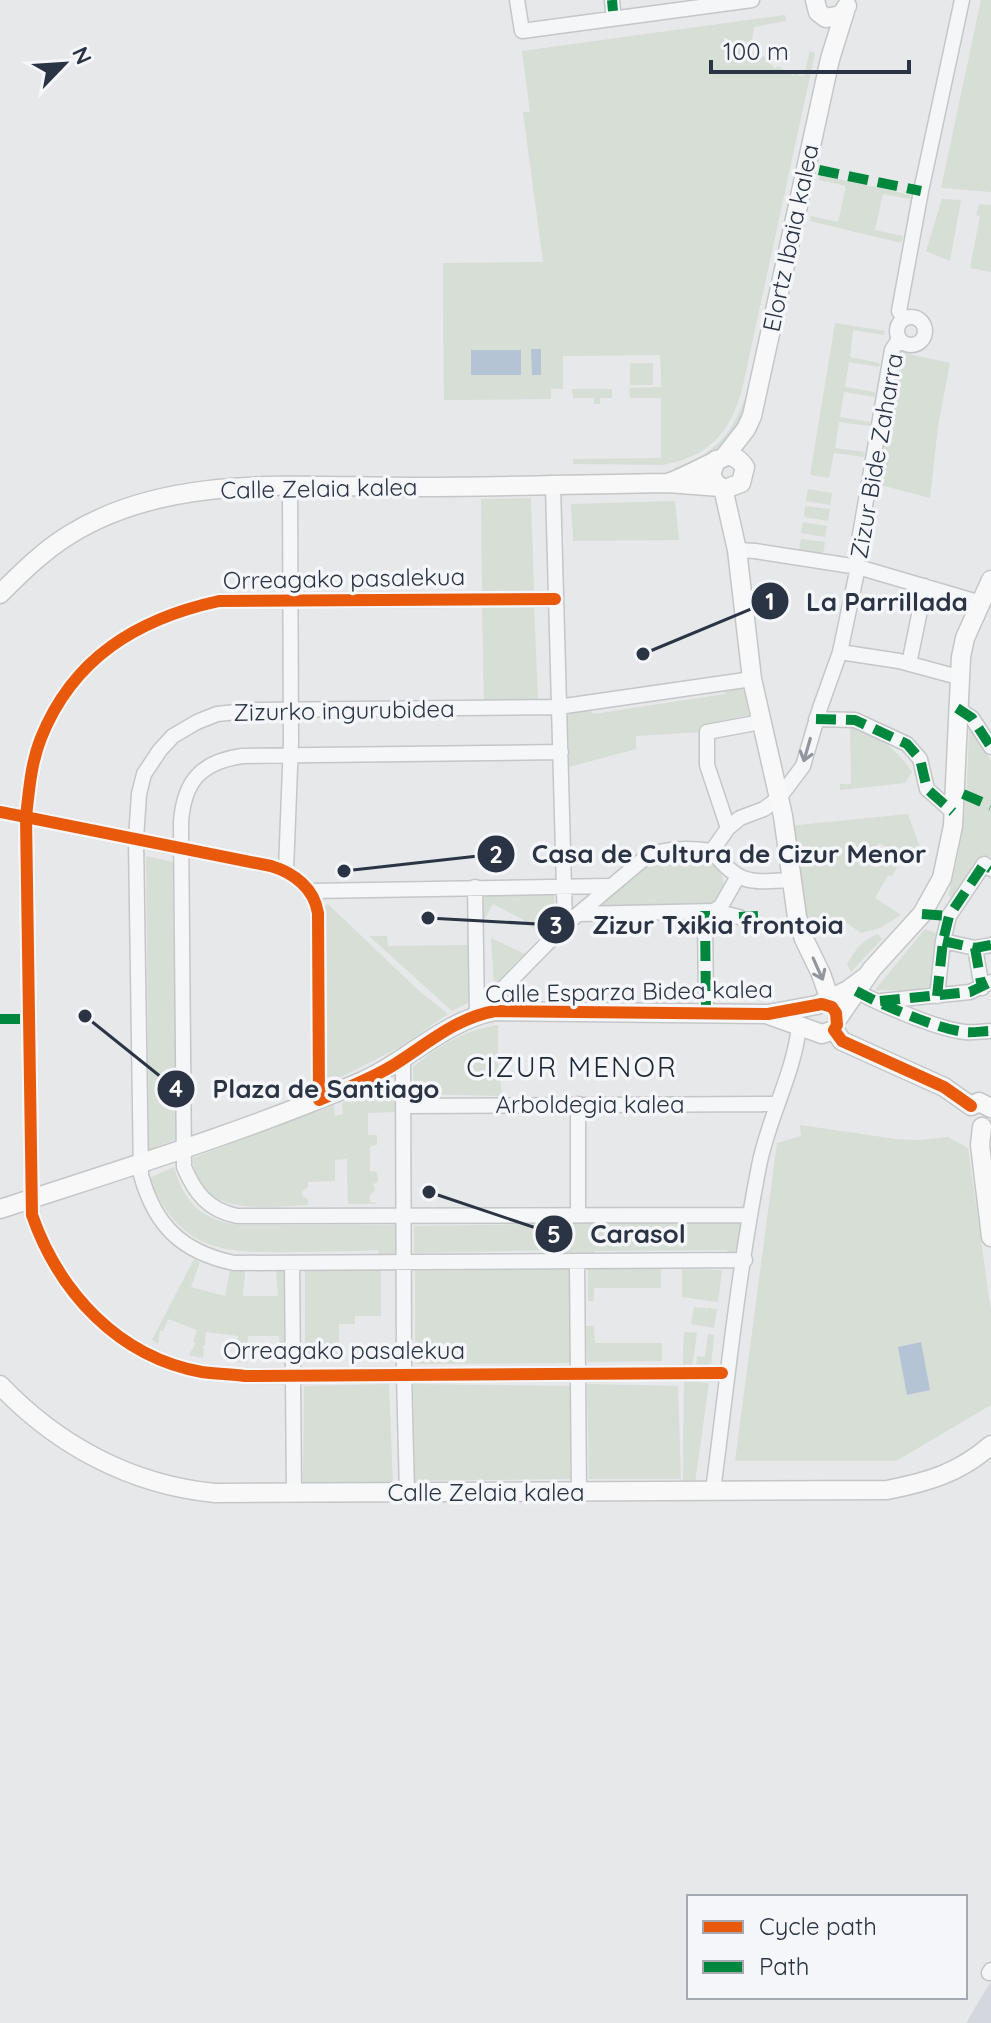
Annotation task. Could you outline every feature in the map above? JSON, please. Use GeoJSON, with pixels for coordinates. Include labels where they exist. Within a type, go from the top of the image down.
{"type":"FeatureCollection","features":[{"type":"Feature","properties":{"kind":"street"},"geometry":{"type":"LineString","coordinates":[[517,0],[522,31],[705,3],[752,0]]}},
{"type":"Feature","properties":{"kind":"street"},"geometry":{"type":"LineString","coordinates":[[904,319],[899,311],[962,0]]}},
{"type":"Feature","properties":{"kind":"street"},"geometry":{"type":"LineString","coordinates":[[814,6],[836,18],[848,4]]}},
{"type":"Feature","properties":{"kind":"street","name":"Elortz Ibaia kalea"},"geometry":{"type":"LineString","coordinates":[[736,545],[752,416],[830,59],[848,4]]}},
{"type":"Feature","properties":{"kind":"street","name":"Elortz Ibaia kalea"},"geometry":{"type":"LineString","coordinates":[[814,6],[830,33],[830,59]]}},
{"type":"Feature","properties":{"kind":"street"},"geometry":{"type":"LineString","coordinates":[[913,317],[921,321],[925,334],[921,342],[912,346],[899,339],[898,326],[904,319],[913,317]]}},
{"type":"Feature","properties":{"kind":"street","name":"Zizur Bide Zaharra"},"geometry":{"type":"LineString","coordinates":[[779,798],[803,766],[840,652],[858,567],[857,552],[892,350],[899,339]]}},
{"type":"Feature","properties":{"kind":"street","name":"Elortz Ibaia kalea"},"geometry":{"type":"LineString","coordinates":[[720,458],[746,429],[752,416]]}},
{"type":"Feature","properties":{"kind":"street"},"geometry":{"type":"LineString","coordinates":[[735,457],[744,473],[736,487],[722,488],[711,475],[720,458],[735,457]]}},
{"type":"Feature","properties":{"kind":"street","name":"Calle Zelaia kalea"},"geometry":{"type":"LineString","coordinates":[[668,483],[696,473],[720,458]]}},
{"type":"Feature","properties":{"kind":"street","name":"Calle Zelaia kalea"},"geometry":{"type":"LineString","coordinates":[[0,594],[22,571],[69,535],[118,512],[182,494],[290,487],[668,483],[722,488]]}},
{"type":"Feature","properties":{"kind":"street"},"geometry":{"type":"LineString","coordinates":[[553,486],[565,925]]}},
{"type":"Feature","properties":{"kind":"street"},"geometry":{"type":"LineString","coordinates":[[286,870],[291,755],[290,487]]}},
{"type":"Feature","properties":{"kind":"street","name":"Elortz Ibaia kalea"},"geometry":{"type":"LineString","coordinates":[[722,488],[736,545],[752,679],[779,798]]}},
{"type":"Feature","properties":{"kind":"street"},"geometry":{"type":"LineString","coordinates":[[736,545],[755,551],[858,567],[981,603]]}},
{"type":"Feature","properties":{"kind":"street"},"geometry":{"type":"LineString","coordinates":[[806,1028],[822,1034],[836,1024],[861,983],[922,914],[942,878],[953,812],[958,677],[965,638],[991,580]]}},
{"type":"Feature","properties":{"kind":"street"},"geometry":{"type":"LineString","coordinates":[[909,664],[925,586]]}},
{"type":"Feature","properties":{"kind":"street","name":"Orreagako pasalekua"},"geometry":{"type":"LineString","coordinates":[[555,599],[219,601],[189,608],[141,627],[99,655],[64,695],[41,738],[32,772],[26,817],[32,1215],[42,1244],[63,1280],[104,1326],[147,1354],[201,1371],[245,1376],[722,1373]]}},
{"type":"Feature","properties":{"kind":"street"},"geometry":{"type":"LineString","coordinates":[[840,652],[909,664],[958,677]]}},
{"type":"Feature","properties":{"kind":"street","name":"Zizurko ingurubidea"},"geometry":{"type":"LineString","coordinates":[[745,1260],[234,1263],[210,1258],[192,1248],[158,1219],[143,1183],[139,1162],[136,839],[139,794],[150,763],[173,736],[217,714],[558,707],[752,679]]}},
{"type":"Feature","properties":{"kind":"street"},"geometry":{"type":"LineString","coordinates":[[957,708],[972,718],[989,741]]}},
{"type":"Feature","properties":{"kind":"street"},"geometry":{"type":"LineString","coordinates":[[816,719],[855,720],[907,744],[920,759],[927,789],[953,812]]}},
{"type":"Feature","properties":{"kind":"street"},"geometry":{"type":"LineString","coordinates":[[728,828],[707,765],[707,732],[761,722]]}},
{"type":"Feature","properties":{"kind":"street","name":"Zizurko ingurubidea"},"geometry":{"type":"LineString","coordinates":[[561,752],[291,755],[225,759],[201,772],[188,788],[183,802],[181,848],[184,1167],[192,1186],[213,1208],[237,1216],[750,1215]]}},
{"type":"Feature","properties":{"kind":"street"},"geometry":{"type":"LineString","coordinates":[[712,851],[728,828],[740,818],[764,809],[779,798],[797,917],[821,974],[823,1003]]}},
{"type":"Feature","properties":{"kind":"street"},"geometry":{"type":"LineString","coordinates":[[0,812],[286,870],[310,891],[317,904],[318,917],[319,1100]]}},
{"type":"Feature","properties":{"kind":"street"},"geometry":{"type":"LineString","coordinates":[[477,1015],[565,925],[609,886],[659,850],[712,851],[737,878],[763,882],[793,880]]}},
{"type":"Feature","properties":{"kind":"street"},"geometry":{"type":"LineString","coordinates":[[937,996],[949,916],[988,867]]}},
{"type":"Feature","properties":{"kind":"street"},"geometry":{"type":"LineString","coordinates":[[710,911],[721,906],[737,878]]}},
{"type":"Feature","properties":{"kind":"street"},"geometry":{"type":"LineString","coordinates":[[310,891],[609,886]]}},
{"type":"Feature","properties":{"kind":"street"},"geometry":{"type":"LineString","coordinates":[[475,887],[477,1015]]}},
{"type":"Feature","properties":{"kind":"street"},"geometry":{"type":"LineString","coordinates":[[706,1013],[710,911]]}},
{"type":"Feature","properties":{"kind":"street"},"geometry":{"type":"LineString","coordinates":[[579,914],[710,911],[739,917]]}},
{"type":"Feature","properties":{"kind":"street"},"geometry":{"type":"LineString","coordinates":[[922,914],[949,916]]}},
{"type":"Feature","properties":{"kind":"street"},"geometry":{"type":"LineString","coordinates":[[943,941],[975,948],[991,945]]}},
{"type":"Feature","properties":{"kind":"street"},"geometry":{"type":"LineString","coordinates":[[876,1001],[970,992],[987,985],[975,948]]}},
{"type":"Feature","properties":{"kind":"street"},"geometry":{"type":"LineString","coordinates":[[861,983],[876,1001],[936,1024],[966,1032],[991,1031]]}},
{"type":"Feature","properties":{"kind":"street"},"geometry":{"type":"LineString","coordinates":[[713,1491],[750,1215],[776,1104],[809,1020],[823,1003],[861,983]]}},
{"type":"Feature","properties":{"kind":"street"},"geometry":{"type":"LineString","coordinates":[[823,1003],[832,1007],[842,1041],[944,1087],[971,1106]]}},
{"type":"Feature","properties":{"kind":"street","name":"Calle Esparza Bidea kalea"},"geometry":{"type":"LineString","coordinates":[[0,1209],[319,1100],[360,1083],[477,1015],[495,1011],[768,1014],[823,1003]]}},
{"type":"Feature","properties":{"kind":"street","name":"Calle Esparza Bidea kalea"},"geometry":{"type":"LineString","coordinates":[[768,1014],[806,1028]]}},
{"type":"Feature","properties":{"kind":"street"},"geometry":{"type":"LineString","coordinates":[[403,1059],[407,1493]]}},
{"type":"Feature","properties":{"kind":"street"},"geometry":{"type":"LineString","coordinates":[[971,1106],[979,1102],[991,1108]]}},
{"type":"Feature","properties":{"kind":"street"},"geometry":{"type":"LineString","coordinates":[[578,1104],[578,1215]]}},
{"type":"Feature","properties":{"kind":"street","name":"Arboldegia kalea"},"geometry":{"type":"LineString","coordinates":[[404,1106],[776,1104]]}},
{"type":"Feature","properties":{"kind":"street"},"geometry":{"type":"LineString","coordinates":[[971,1106],[969,1119],[975,1126],[986,1124],[980,1145],[991,1237]]}},
{"type":"Feature","properties":{"kind":"street"},"geometry":{"type":"LineString","coordinates":[[577,1262],[579,1493]]}},
{"type":"Feature","properties":{"kind":"street"},"geometry":{"type":"LineString","coordinates":[[292,1263],[294,1493]]}},
{"type":"Feature","properties":{"kind":"street","name":"Calle Zelaia kalea"},"geometry":{"type":"LineString","coordinates":[[0,1385],[42,1425],[88,1455],[130,1474],[187,1490],[260,1494],[887,1490],[919,1484],[949,1473],[972,1462],[991,1445]]}},
{"type":"Feature","properties":{"kind":"shaded area"},"geometry":{"type":"Polygon","coordinates":[[[981,0],[991,0],[991,192],[941,188],[981,0]]]}},
{"type":"Feature","properties":{"kind":"shaded area"},"geometry":{"type":"Polygon","coordinates":[[[785,15],[786,21],[754,27],[751,49],[756,59],[764,56],[775,69],[778,66],[793,76],[794,73],[804,76],[810,51],[815,53],[743,385],[732,416],[716,439],[693,456],[662,465],[573,464],[573,459],[661,458],[661,398],[630,398],[629,388],[661,387],[660,355],[563,356],[563,389],[551,389],[551,399],[444,400],[443,263],[543,262],[523,112],[530,112],[522,51],[785,15]]]}},
{"type":"Feature","properties":{"kind":"shaded area"},"geometry":{"type":"Polygon","coordinates":[[[820,175],[911,195],[910,199],[883,194],[875,230],[903,236],[901,243],[810,221],[811,216],[838,222],[846,186],[819,180],[820,175]]]}},
{"type":"Feature","properties":{"kind":"shaded area"},"geometry":{"type":"Polygon","coordinates":[[[942,199],[961,200],[950,261],[926,251],[942,199]]]}},
{"type":"Feature","properties":{"kind":"shaded area"},"geometry":{"type":"Polygon","coordinates":[[[979,204],[991,205],[991,272],[970,268],[980,216],[976,215],[979,204]]]}},
{"type":"Feature","properties":{"kind":"shaded area"},"geometry":{"type":"Polygon","coordinates":[[[835,323],[885,331],[884,335],[853,330],[850,357],[880,363],[879,367],[849,362],[845,387],[875,392],[875,397],[844,392],[840,417],[870,422],[870,426],[839,422],[835,448],[865,452],[864,457],[834,453],[829,478],[810,475],[835,323]]]}},
{"type":"Feature","properties":{"kind":"shaded area"},"geometry":{"type":"Polygon","coordinates":[[[899,352],[950,363],[938,426],[930,498],[877,484],[899,352]]]}},
{"type":"Feature","properties":{"kind":"shaded area"},"geometry":{"type":"Polygon","coordinates":[[[630,363],[653,363],[653,385],[630,385],[630,363]]]}},
{"type":"Feature","properties":{"kind":"shaded area"},"geometry":{"type":"Polygon","coordinates":[[[572,389],[612,389],[612,398],[600,398],[600,404],[594,404],[594,398],[573,398],[572,389]]]}},
{"type":"Feature","properties":{"kind":"shaded area"},"geometry":{"type":"Polygon","coordinates":[[[744,400],[748,401],[735,430],[721,448],[674,476],[674,468],[709,451],[726,435],[744,400]]]}},
{"type":"Feature","properties":{"kind":"shaded area"},"geometry":{"type":"Polygon","coordinates":[[[808,489],[832,493],[830,505],[806,501],[808,489]]]}},
{"type":"Feature","properties":{"kind":"shaded area"},"geometry":{"type":"Polygon","coordinates":[[[531,498],[534,592],[482,593],[481,499],[531,498]]]}},
{"type":"Feature","properties":{"kind":"shaded area"},"geometry":{"type":"Polygon","coordinates":[[[675,501],[679,540],[573,541],[571,504],[675,501]]]}},
{"type":"Feature","properties":{"kind":"shaded area"},"geometry":{"type":"Polygon","coordinates":[[[805,506],[830,509],[828,521],[804,517],[805,506]]]}},
{"type":"Feature","properties":{"kind":"shaded area"},"geometry":{"type":"Polygon","coordinates":[[[803,522],[827,526],[825,537],[801,533],[803,522]]]}},
{"type":"Feature","properties":{"kind":"shaded area"},"geometry":{"type":"Polygon","coordinates":[[[801,539],[825,542],[823,554],[799,550],[801,539]]]}},
{"type":"Feature","properties":{"kind":"shaded area"},"geometry":{"type":"Polygon","coordinates":[[[534,605],[538,699],[484,700],[482,606],[534,605]]]}},
{"type":"Feature","properties":{"kind":"shaded area"},"geometry":{"type":"Polygon","coordinates":[[[743,685],[749,715],[704,725],[702,732],[636,736],[636,749],[569,767],[569,741],[565,740],[564,715],[572,710],[590,708],[593,714],[725,694],[725,687],[743,685]]]}},
{"type":"Feature","properties":{"kind":"shaded area"},"geometry":{"type":"Polygon","coordinates":[[[969,721],[991,761],[991,856],[984,859],[956,897],[952,898],[948,895],[959,852],[965,809],[969,721]]]}},
{"type":"Feature","properties":{"kind":"shaded area"},"geometry":{"type":"Polygon","coordinates":[[[850,724],[877,738],[899,756],[912,772],[905,783],[840,790],[840,784],[851,784],[850,724]]]}},
{"type":"Feature","properties":{"kind":"shaded area"},"geometry":{"type":"Polygon","coordinates":[[[908,814],[919,845],[910,862],[879,843],[874,852],[898,866],[892,876],[888,875],[875,898],[901,915],[880,928],[861,933],[844,921],[837,931],[810,935],[788,826],[908,814]]]}},
{"type":"Feature","properties":{"kind":"shaded area"},"geometry":{"type":"Polygon","coordinates":[[[696,854],[718,870],[724,883],[718,898],[710,906],[597,910],[595,906],[658,857],[696,854]]]}},
{"type":"Feature","properties":{"kind":"shaded area"},"geometry":{"type":"Polygon","coordinates":[[[146,856],[173,862],[176,1139],[149,1150],[143,1140],[149,1138],[146,856]]]}},
{"type":"Feature","properties":{"kind":"shaded area"},"geometry":{"type":"Polygon","coordinates":[[[554,894],[555,925],[543,936],[522,919],[493,904],[484,920],[484,895],[554,894]]]}},
{"type":"Feature","properties":{"kind":"shaded area"},"geometry":{"type":"Polygon","coordinates":[[[328,904],[418,990],[448,1014],[400,1047],[335,1080],[327,1077],[325,906],[328,904]]]}},
{"type":"Feature","properties":{"kind":"shaded area"},"geometry":{"type":"Polygon","coordinates":[[[925,929],[939,934],[931,991],[875,990],[925,929]]]}},
{"type":"Feature","properties":{"kind":"shaded area"},"geometry":{"type":"Polygon","coordinates":[[[878,934],[882,939],[851,972],[847,964],[853,954],[864,942],[878,934]]]}},
{"type":"Feature","properties":{"kind":"shaded area"},"geometry":{"type":"Polygon","coordinates":[[[369,936],[387,936],[388,946],[469,945],[468,1003],[452,1011],[369,936]]]}},
{"type":"Feature","properties":{"kind":"shaded area"},"geometry":{"type":"Polygon","coordinates":[[[491,938],[525,954],[494,985],[491,938]]]}},
{"type":"Feature","properties":{"kind":"shaded area"},"geometry":{"type":"Polygon","coordinates":[[[498,1025],[502,1096],[414,1094],[413,1067],[452,1040],[498,1025]]]}},
{"type":"Feature","properties":{"kind":"shaded area"},"geometry":{"type":"Polygon","coordinates":[[[389,1083],[395,1091],[395,1112],[368,1113],[368,1135],[377,1135],[377,1145],[370,1146],[370,1171],[377,1172],[378,1182],[373,1184],[375,1190],[370,1195],[370,1202],[378,1204],[348,1204],[347,1159],[335,1160],[335,1181],[308,1182],[302,1196],[308,1199],[308,1205],[236,1205],[219,1200],[206,1191],[197,1177],[193,1158],[334,1105],[335,1116],[343,1114],[342,1103],[389,1083]]]}},
{"type":"Feature","properties":{"kind":"shaded area"},"geometry":{"type":"Polygon","coordinates":[[[800,1125],[896,1139],[948,1137],[968,1148],[991,1311],[991,1405],[896,1461],[735,1461],[777,1143],[801,1136],[800,1125]]]}},
{"type":"Feature","properties":{"kind":"shaded area"},"geometry":{"type":"Polygon","coordinates":[[[174,1167],[189,1200],[215,1219],[239,1225],[397,1225],[399,1256],[379,1255],[378,1250],[248,1251],[208,1244],[175,1221],[149,1178],[174,1167]]]}},
{"type":"Feature","properties":{"kind":"shaded area"},"geometry":{"type":"Polygon","coordinates":[[[744,1222],[739,1255],[727,1255],[727,1250],[595,1251],[594,1255],[565,1254],[564,1250],[414,1253],[414,1226],[594,1223],[595,1236],[597,1223],[744,1222]]]}},
{"type":"Feature","properties":{"kind":"shaded area"},"geometry":{"type":"Polygon","coordinates":[[[194,1259],[200,1262],[191,1287],[225,1296],[230,1270],[245,1270],[243,1296],[278,1296],[276,1270],[285,1271],[286,1363],[280,1362],[282,1349],[279,1336],[248,1336],[245,1349],[248,1352],[247,1363],[235,1362],[239,1349],[238,1336],[206,1332],[203,1358],[189,1355],[196,1343],[193,1342],[197,1330],[168,1319],[163,1331],[160,1331],[158,1344],[152,1340],[194,1259]]]}},
{"type":"Feature","properties":{"kind":"shaded area"},"geometry":{"type":"Polygon","coordinates":[[[305,1269],[381,1269],[381,1316],[355,1316],[355,1324],[339,1324],[339,1354],[305,1354],[305,1269]]]}},
{"type":"Feature","properties":{"kind":"shaded area"},"geometry":{"type":"Polygon","coordinates":[[[570,1269],[570,1363],[415,1364],[415,1271],[570,1269]]]}},
{"type":"Feature","properties":{"kind":"shaded area"},"geometry":{"type":"Polygon","coordinates":[[[588,1269],[661,1269],[661,1288],[594,1288],[594,1301],[588,1301],[588,1269]]]}},
{"type":"Feature","properties":{"kind":"shaded area"},"geometry":{"type":"Polygon","coordinates":[[[682,1269],[722,1270],[718,1302],[682,1297],[682,1269]]]}},
{"type":"Feature","properties":{"kind":"shaded area"},"geometry":{"type":"Polygon","coordinates":[[[694,1307],[706,1308],[705,1317],[707,1308],[717,1309],[714,1328],[691,1324],[694,1307]]]}},
{"type":"Feature","properties":{"kind":"shaded area"},"geometry":{"type":"Polygon","coordinates":[[[586,1326],[594,1326],[595,1343],[662,1343],[662,1361],[587,1362],[586,1326]]]}},
{"type":"Feature","properties":{"kind":"shaded area"},"geometry":{"type":"Polygon","coordinates":[[[684,1332],[697,1333],[692,1367],[683,1368],[684,1332]]]}},
{"type":"Feature","properties":{"kind":"shaded area"},"geometry":{"type":"Polygon","coordinates":[[[708,1334],[714,1335],[711,1368],[696,1368],[697,1356],[705,1357],[708,1334]]]}},
{"type":"Feature","properties":{"kind":"shaded area"},"geometry":{"type":"Polygon","coordinates":[[[684,1381],[709,1383],[695,1483],[683,1481],[684,1381]]]}},
{"type":"Feature","properties":{"kind":"shaded area"},"geometry":{"type":"Polygon","coordinates":[[[389,1384],[393,1484],[303,1482],[304,1386],[389,1384]]]}},
{"type":"Feature","properties":{"kind":"shaded area"},"geometry":{"type":"Polygon","coordinates":[[[413,1384],[570,1386],[570,1479],[415,1481],[413,1384]]]}},
{"type":"Feature","properties":{"kind":"shaded area"},"geometry":{"type":"Polygon","coordinates":[[[587,1384],[678,1386],[681,1479],[589,1479],[587,1384]]]}},
{"type":"Feature","properties":{"kind":"shaded area"},"geometry":{"type":"Polygon","coordinates":[[[991,1981],[991,2023],[966,2023],[991,1981]]]}},
{"type":"Feature","properties":{"kind":"water"},"geometry":{"type":"Polygon","coordinates":[[[531,349],[541,349],[541,375],[532,375],[531,349]]]}},
{"type":"Feature","properties":{"kind":"water"},"geometry":{"type":"Polygon","coordinates":[[[471,350],[521,350],[521,375],[471,375],[471,350]]]}},
{"type":"Feature","properties":{"kind":"water"},"geometry":{"type":"Polygon","coordinates":[[[921,1342],[930,1390],[907,1395],[898,1347],[921,1342]]]}},
{"type":"Feature","properties":{"kind":"marked path"},"geometry":{"type":"LineString","coordinates":[[612,0],[613,11]]}},
{"type":"Feature","properties":{"kind":"marked path"},"geometry":{"type":"LineString","coordinates":[[819,170],[921,191]]}},
{"type":"Feature","properties":{"kind":"marked path"},"geometry":{"type":"LineString","coordinates":[[957,708],[972,718],[991,747]]}},
{"type":"Feature","properties":{"kind":"marked path"},"geometry":{"type":"LineString","coordinates":[[816,719],[855,720],[907,744],[920,759],[927,789],[953,812]]}},
{"type":"Feature","properties":{"kind":"marked path"},"geometry":{"type":"LineString","coordinates":[[963,794],[991,806]]}},
{"type":"Feature","properties":{"kind":"marked path"},"geometry":{"type":"LineString","coordinates":[[937,996],[949,916],[984,864],[991,869]]}},
{"type":"Feature","properties":{"kind":"marked path"},"geometry":{"type":"LineString","coordinates":[[705,911],[706,1013]]}},
{"type":"Feature","properties":{"kind":"marked path"},"geometry":{"type":"LineString","coordinates":[[922,914],[949,916]]}},
{"type":"Feature","properties":{"kind":"marked path"},"geometry":{"type":"LineString","coordinates":[[739,917],[758,916]]}},
{"type":"Feature","properties":{"kind":"marked path"},"geometry":{"type":"LineString","coordinates":[[943,941],[975,948],[991,945]]}},
{"type":"Feature","properties":{"kind":"marked path"},"geometry":{"type":"LineString","coordinates":[[975,948],[982,988]]}},
{"type":"Feature","properties":{"kind":"marked path"},"geometry":{"type":"LineString","coordinates":[[880,1001],[970,992],[991,982]]}},
{"type":"Feature","properties":{"kind":"marked path"},"geometry":{"type":"LineString","coordinates":[[856,991],[940,1026],[965,1032],[991,1031]]}},
{"type":"Feature","properties":{"kind":"marked path"},"geometry":{"type":"LineString","coordinates":[[0,1019],[28,1019]]}},
{"type":"Feature","properties":{"kind":"cycle path"},"geometry":{"type":"LineString","coordinates":[[555,599],[219,601],[189,609],[135,631],[111,646],[71,685],[54,710],[41,738],[31,777],[26,817],[32,1215],[58,1270],[96,1317],[144,1352],[202,1372],[245,1376],[722,1373]]}},
{"type":"Feature","properties":{"kind":"cycle path"},"geometry":{"type":"LineString","coordinates":[[0,812],[271,866],[302,883],[312,896],[318,913],[319,1100],[383,1071],[454,1026],[495,1011],[768,1014],[822,1004],[832,1007],[836,1013],[834,1030]]}},
{"type":"Feature","properties":{"kind":"cycle path"},"geometry":{"type":"LineString","coordinates":[[834,1030],[842,1041],[944,1087],[971,1106]]}},
{"type":"Feature","properties":{"kind":"place","name":"La Parrillada"},"geometry":{"type":"Point","coordinates":[643,654]}},
{"type":"Feature","properties":{"kind":"place","name":"Casa de Cultura de Cizur Menor"},"geometry":{"type":"Point","coordinates":[344,871]}},
{"type":"Feature","properties":{"kind":"place","name":"Zizur Txikia frontoia"},"geometry":{"type":"Point","coordinates":[428,918]}},
{"type":"Feature","properties":{"kind":"place","name":"Plaza de Santiago"},"geometry":{"type":"Point","coordinates":[85,1016]}},
{"type":"Feature","properties":{"kind":"place","name":"Carasol"},"geometry":{"type":"Point","coordinates":[429,1192]}},
{"type":"Feature","properties":{"kind":"district","name":"CIZUR MENOR"},"geometry":{"type":"Point","coordinates":[572,1067]}}]}
